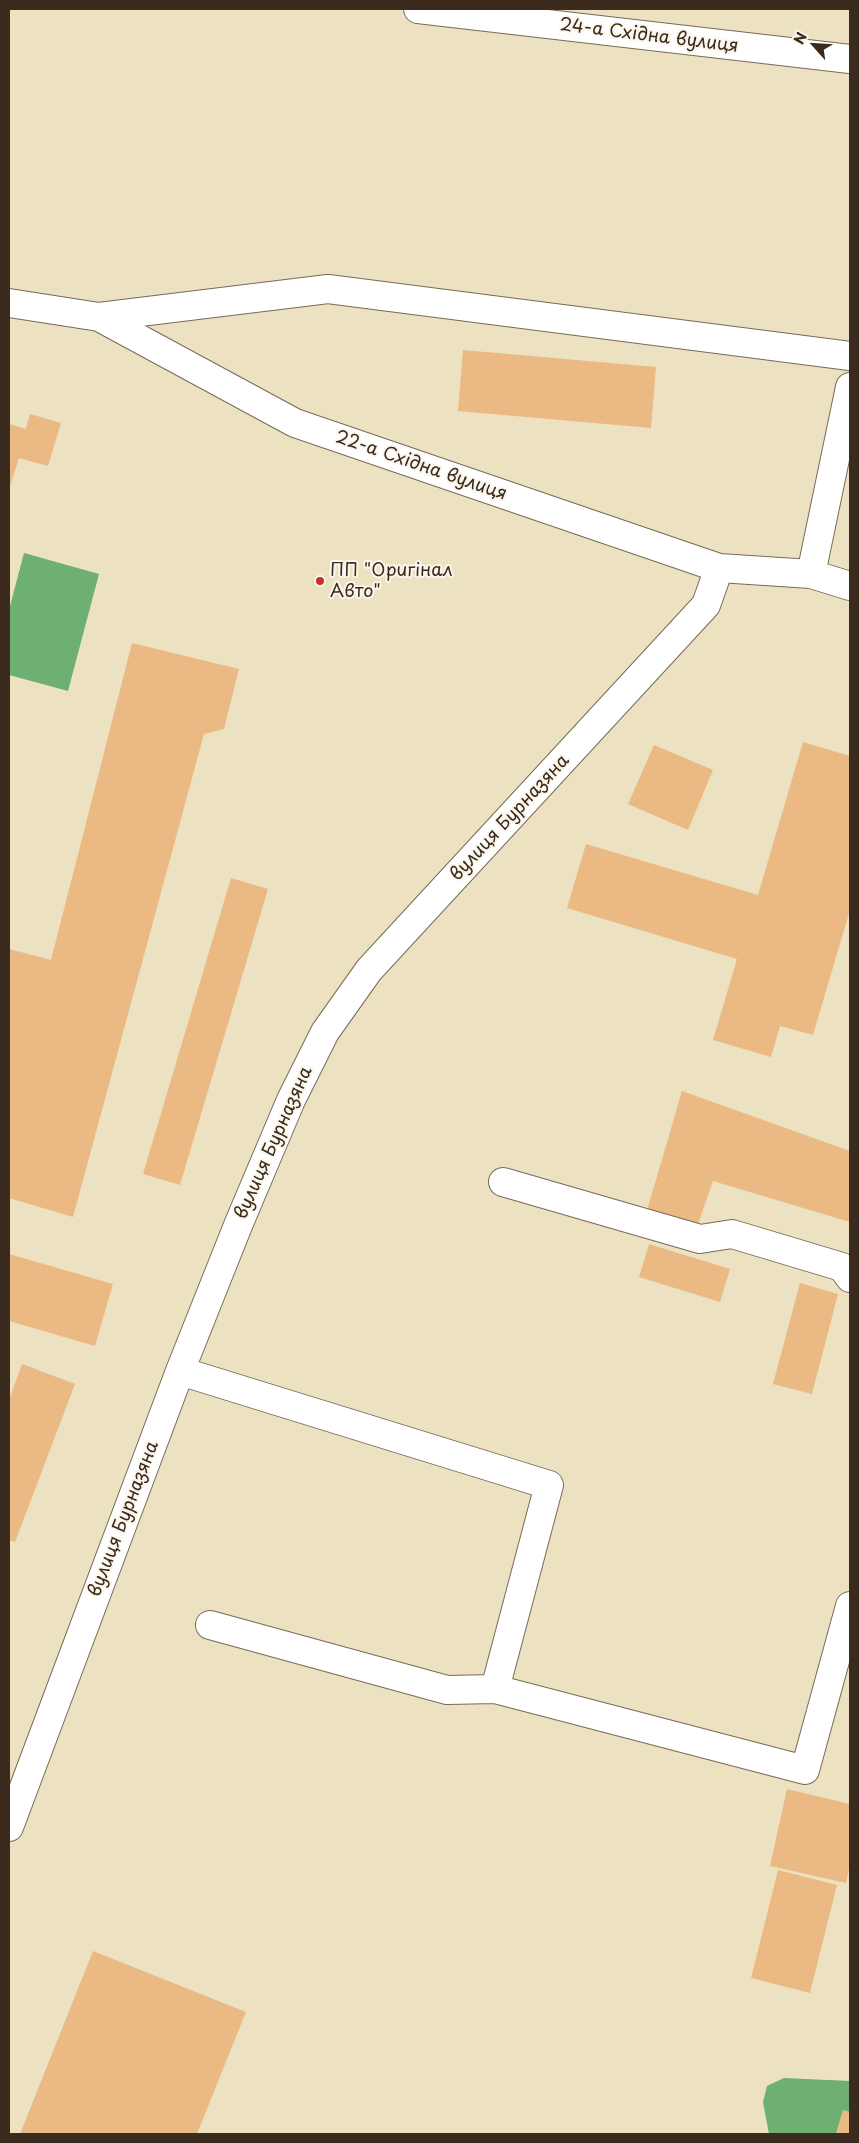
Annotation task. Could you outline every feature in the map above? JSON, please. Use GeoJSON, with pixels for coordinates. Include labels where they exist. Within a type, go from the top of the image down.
{"type":"FeatureCollection","features":[{"type":"Feature","properties":{"kind":"street","name":"24-а Східна вулиця"},"geometry":{"type":"LineString","coordinates":[[418,9],[850,59]]}},
{"type":"Feature","properties":{"kind":"street"},"geometry":{"type":"LineString","coordinates":[[99,317],[328,288],[850,356]]}},
{"type":"Feature","properties":{"kind":"street","name":"22-а Східна вулиця"},"geometry":{"type":"LineString","coordinates":[[9,303],[99,317],[295,423],[719,568],[811,574],[850,586]]}},
{"type":"Feature","properties":{"kind":"street"},"geometry":{"type":"LineString","coordinates":[[811,574],[850,387]]}},
{"type":"Feature","properties":{"kind":"street","name":"вулиця Бурназяна"},"geometry":{"type":"LineString","coordinates":[[9,1827],[180,1371],[284,1117],[325,1032],[369,970],[706,605],[719,568]]}},
{"type":"Feature","properties":{"kind":"street"},"geometry":{"type":"LineString","coordinates":[[503,1182],[700,1239],[732,1234],[842,1267],[850,1278]]}},
{"type":"Feature","properties":{"kind":"street"},"geometry":{"type":"LineString","coordinates":[[180,1371],[549,1485],[495,1689]]}},
{"type":"Feature","properties":{"kind":"street"},"geometry":{"type":"LineString","coordinates":[[210,1625],[447,1690],[495,1689],[805,1770],[850,1606]]}},
{"type":"Feature","properties":{"kind":"green space"},"geometry":{"type":"Polygon","coordinates":[[[24,553],[99,574],[68,691],[9,675],[9,610],[24,553]]]}},
{"type":"Feature","properties":{"kind":"green space"},"geometry":{"type":"Polygon","coordinates":[[[784,2078],[850,2081],[850,2112],[843,2111],[836,2134],[769,2134],[763,2102],[767,2086],[784,2078]]]}},
{"type":"Feature","properties":{"kind":"building"},"geometry":{"type":"Polygon","coordinates":[[[463,350],[656,367],[651,428],[458,411],[463,350]]]}},
{"type":"Feature","properties":{"kind":"building"},"geometry":{"type":"Polygon","coordinates":[[[30,414],[61,423],[48,466],[19,458],[9,486],[9,424],[26,429],[30,414]]]}},
{"type":"Feature","properties":{"kind":"building"},"geometry":{"type":"Polygon","coordinates":[[[132,643],[239,669],[224,729],[204,734],[73,1217],[9,1198],[9,949],[51,960],[132,643]]]}},
{"type":"Feature","properties":{"kind":"building"},"geometry":{"type":"Polygon","coordinates":[[[803,742],[850,756],[850,910],[813,1035],[780,1026],[771,1057],[713,1040],[737,959],[567,908],[586,844],[758,895],[803,742]]]}},
{"type":"Feature","properties":{"kind":"building"},"geometry":{"type":"Polygon","coordinates":[[[654,745],[713,770],[688,830],[628,804],[654,745]]]}},
{"type":"Feature","properties":{"kind":"building"},"geometry":{"type":"Polygon","coordinates":[[[231,878],[268,889],[180,1185],[143,1174],[231,878]]]}},
{"type":"Feature","properties":{"kind":"building"},"geometry":{"type":"Polygon","coordinates":[[[682,1091],[850,1151],[850,1222],[713,1181],[697,1227],[646,1214],[682,1091]]]}},
{"type":"Feature","properties":{"kind":"building"},"geometry":{"type":"Polygon","coordinates":[[[649,1244],[730,1269],[720,1302],[639,1277],[649,1244]]]}},
{"type":"Feature","properties":{"kind":"building"},"geometry":{"type":"Polygon","coordinates":[[[9,1254],[113,1284],[95,1346],[9,1321],[9,1254]]]}},
{"type":"Feature","properties":{"kind":"building"},"geometry":{"type":"Polygon","coordinates":[[[800,1283],[838,1294],[812,1394],[773,1384],[800,1283]]]}},
{"type":"Feature","properties":{"kind":"building"},"geometry":{"type":"Polygon","coordinates":[[[22,1364],[75,1384],[15,1542],[9,1540],[9,1400],[22,1364]]]}},
{"type":"Feature","properties":{"kind":"building"},"geometry":{"type":"Polygon","coordinates":[[[787,1789],[850,1804],[850,1864],[846,1883],[770,1866],[787,1789]]]}},
{"type":"Feature","properties":{"kind":"building"},"geometry":{"type":"Polygon","coordinates":[[[778,1870],[837,1885],[810,1993],[751,1978],[778,1870]]]}},
{"type":"Feature","properties":{"kind":"building"},"geometry":{"type":"Polygon","coordinates":[[[93,1951],[246,2012],[197,2134],[20,2134],[93,1951]]]}},
{"type":"Feature","properties":{"kind":"building"},"geometry":{"type":"Polygon","coordinates":[[[843,2110],[850,2112],[850,2134],[836,2134],[843,2110]]]}},
{"type":"Feature","properties":{"kind":"place","name":"ПП \"Оригінал Авто\""},"geometry":{"type":"Point","coordinates":[320,581]}}]}
